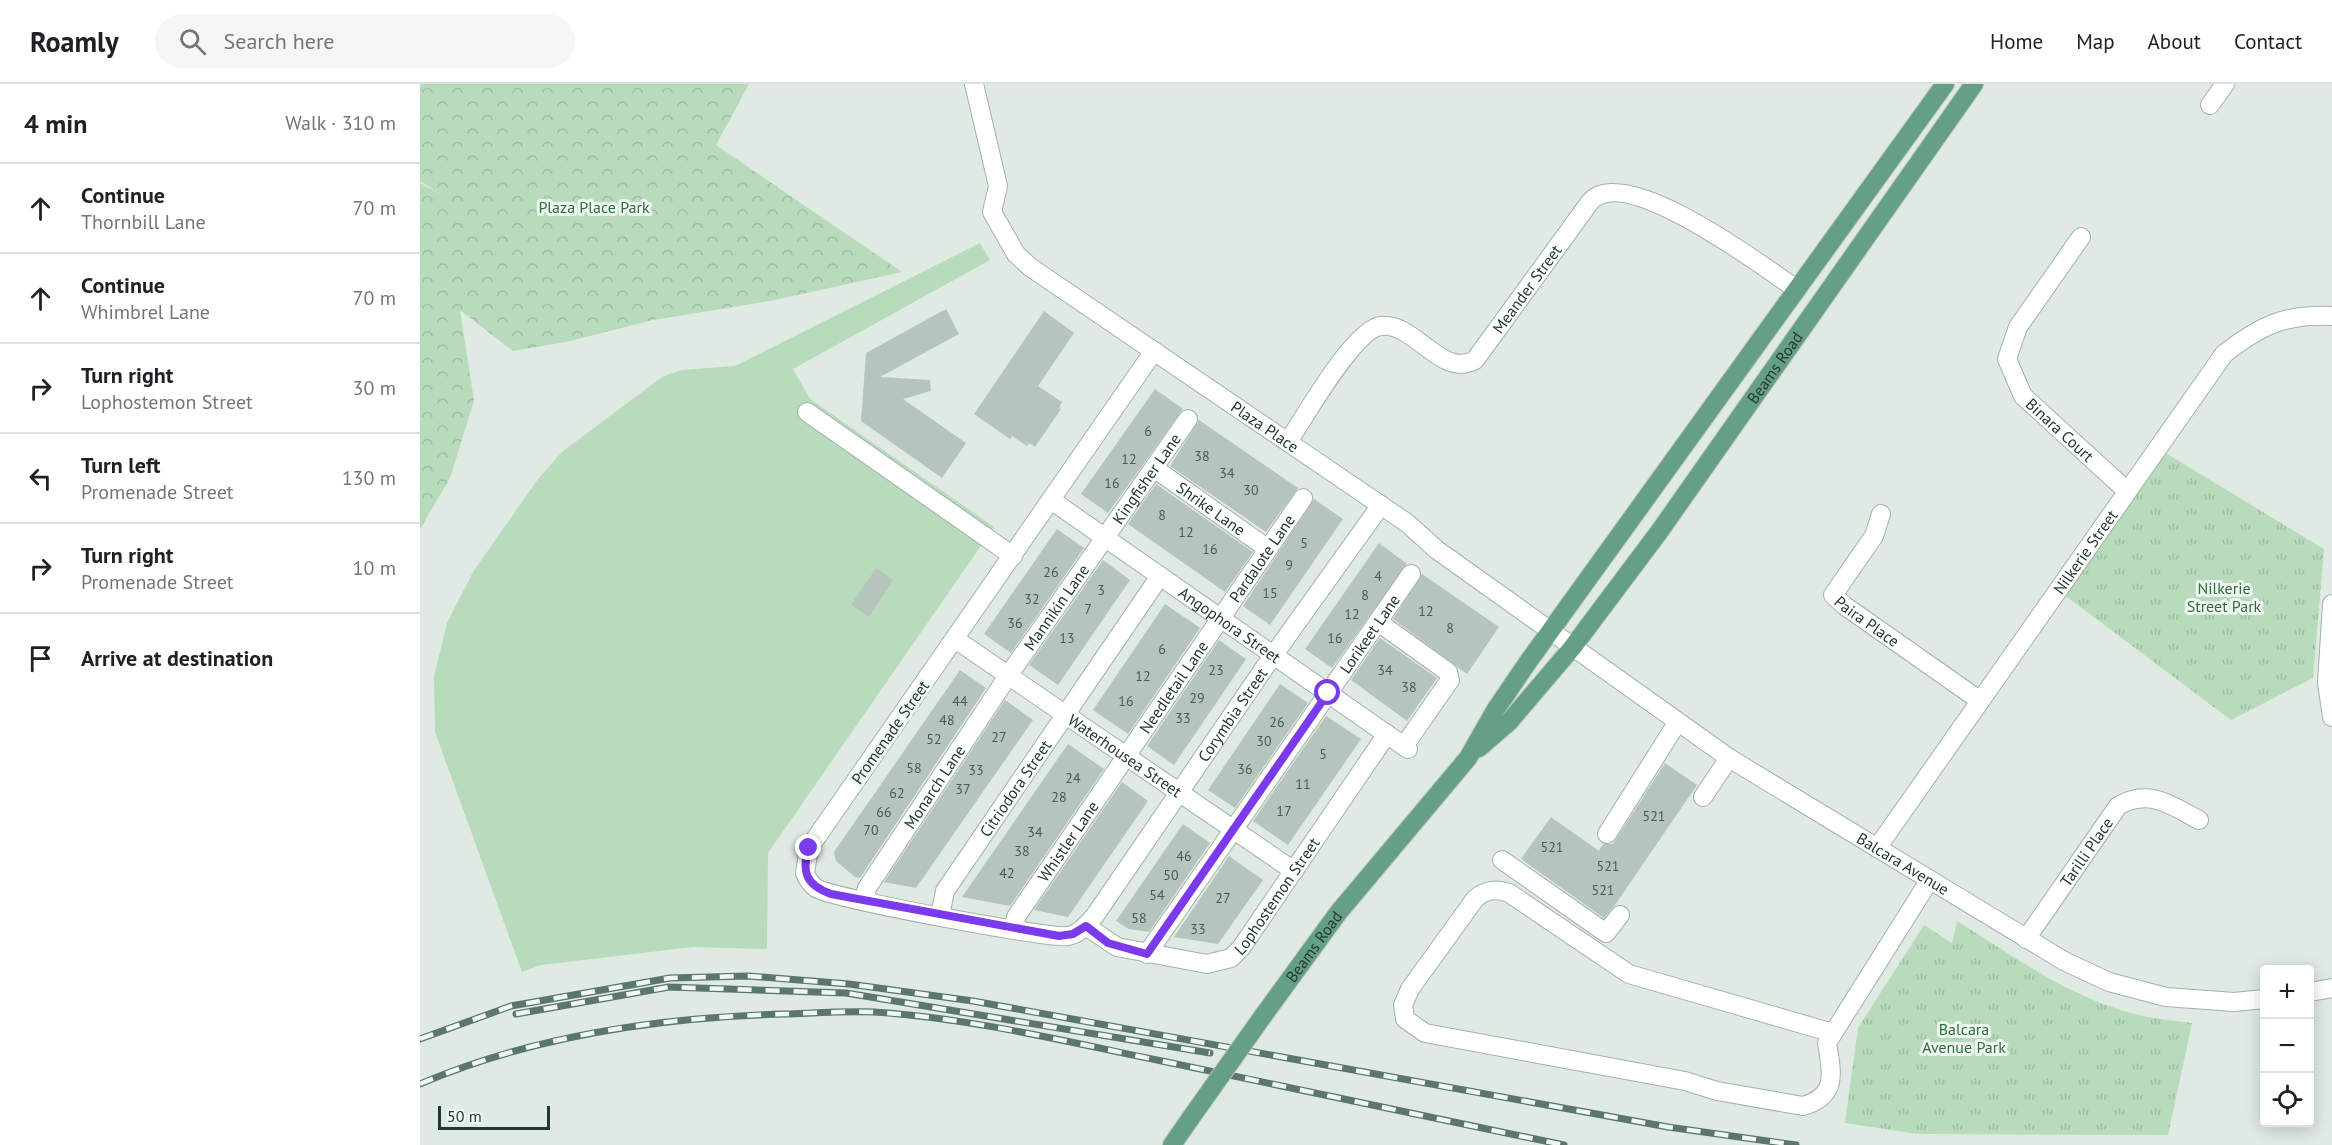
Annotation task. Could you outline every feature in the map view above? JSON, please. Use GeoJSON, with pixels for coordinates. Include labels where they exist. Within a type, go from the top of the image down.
{"type":"FeatureCollection","features":[{"type":"Feature","properties":{"kind":"main road","name":"Beams Road"},"geometry":{"type":"LineString","coordinates":[[1468,758],[1496,709],[1945,84]]}},
{"type":"Feature","properties":{"kind":"main road","name":"Beams Road"},"geometry":{"type":"LineString","coordinates":[[1172,1145],[1338,913],[1468,758],[1509,722],[1572,648],[1659,532],[1974,84]]}},
{"type":"Feature","properties":{"kind":"street","name":"Plaza Place"},"geometry":{"type":"LineString","coordinates":[[974,84],[998,186],[992,212],[1016,254],[1030,267],[1381,505],[1551,632]]}},
{"type":"Feature","properties":{"kind":"street"},"geometry":{"type":"LineString","coordinates":[[2210,105],[2225,84]]}},
{"type":"Feature","properties":{"kind":"street","name":"Meander Street"},"geometry":{"type":"LineString","coordinates":[[1288,442],[1355,342],[1372,328],[1381,326],[1399,329],[1453,363],[1475,360],[1590,202],[1602,192],[1620,193],[1684,215],[1796,289]]}},
{"type":"Feature","properties":{"kind":"street","name":"Binara Court"},"geometry":{"type":"LineString","coordinates":[[2081,237],[2018,327],[2007,359],[2023,396],[2127,491]]}},
{"type":"Feature","properties":{"kind":"street","name":"Nilkerie Street"},"geometry":{"type":"LineString","coordinates":[[1876,848],[2224,354],[2251,333],[2270,323],[2309,315],[2332,316]]}},
{"type":"Feature","properties":{"kind":"street","name":"Promenade Street"},"geometry":{"type":"LineString","coordinates":[[1086,926],[1067,936],[940,916],[864,900],[815,888],[805,873],[804,862],[809,848],[1154,351]]}},
{"type":"Feature","properties":{"kind":"street"},"geometry":{"type":"LineString","coordinates":[[807,412],[1013,556]]}},
{"type":"Feature","properties":{"kind":"street","name":"Kingfisher Lane"},"geometry":{"type":"LineString","coordinates":[[1105,538],[1188,419]]}},
{"type":"Feature","properties":{"kind":"street","name":"Shrike Lane"},"geometry":{"type":"LineString","coordinates":[[1154,468],[1268,549]]}},
{"type":"Feature","properties":{"kind":"street","name":"Pardalote Lane"},"geometry":{"type":"LineString","coordinates":[[1221,618],[1303,498]]}},
{"type":"Feature","properties":{"kind":"street","name":"Angophora Street"},"geometry":{"type":"LineString","coordinates":[[1051,500],[1406,747],[1450,680],[1448,672],[1378,622]]}},
{"type":"Feature","properties":{"kind":"street","name":"Corymbia Street"},"geometry":{"type":"LineString","coordinates":[[1086,926],[1273,655],[1381,505]]}},
{"type":"Feature","properties":{"kind":"street","name":"Paira Place"},"geometry":{"type":"LineString","coordinates":[[1881,514],[1874,536],[1833,595],[1845,606],[1980,700]]}},
{"type":"Feature","properties":{"kind":"street","name":"Mannikin Lane"},"geometry":{"type":"LineString","coordinates":[[1008,676],[1105,538]]}},
{"type":"Feature","properties":{"kind":"street","name":"Lorikeet Lane"},"geometry":{"type":"LineString","coordinates":[[1147,954],[1411,574]]}},
{"type":"Feature","properties":{"kind":"street","name":"Citriodora Street"},"geometry":{"type":"LineString","coordinates":[[940,916],[945,891],[1160,576]]}},
{"type":"Feature","properties":{"kind":"street"},"geometry":{"type":"LineString","coordinates":[[2332,604],[2327,683],[2332,717]]}},
{"type":"Feature","properties":{"kind":"street","name":"Needletail Lane"},"geometry":{"type":"LineString","coordinates":[[1125,755],[1221,618]]}},
{"type":"Feature","properties":{"kind":"street"},"geometry":{"type":"LineString","coordinates":[[1551,632],[1572,648]]}},
{"type":"Feature","properties":{"kind":"street","name":"Waterhousea Street"},"geometry":{"type":"LineString","coordinates":[[955,639],[1294,871]]}},
{"type":"Feature","properties":{"kind":"street","name":"Balcara Avenue"},"geometry":{"type":"LineString","coordinates":[[1572,648],[1729,758],[1929,881],[2083,971],[2134,990],[2166,998],[2200,1001],[2260,999]]}},
{"type":"Feature","properties":{"kind":"street","name":"Monarch Lane"},"geometry":{"type":"LineString","coordinates":[[864,900],[867,888],[1008,676]]}},
{"type":"Feature","properties":{"kind":"street"},"geometry":{"type":"LineString","coordinates":[[1607,834],[1677,723]]}},
{"type":"Feature","properties":{"kind":"street","name":"Lophostemon Street"},"geometry":{"type":"LineString","coordinates":[[1086,926],[1108,943],[1147,954],[1207,964],[1231,958],[1241,948],[1387,734]]}},
{"type":"Feature","properties":{"kind":"street","name":"Whistler Lane"},"geometry":{"type":"LineString","coordinates":[[1014,929],[1016,917],[1125,755]]}},
{"type":"Feature","properties":{"kind":"street"},"geometry":{"type":"LineString","coordinates":[[1703,797],[1729,758]]}},
{"type":"Feature","properties":{"kind":"street","name":"Tarilli Place"},"geometry":{"type":"LineString","coordinates":[[2026,939],[2118,806],[2128,800],[2154,797],[2199,819]]}},
{"type":"Feature","properties":{"kind":"street"},"geometry":{"type":"LineString","coordinates":[[1502,860],[1606,933],[1620,915]]}},
{"type":"Feature","properties":{"kind":"street"},"geometry":{"type":"LineString","coordinates":[[1830,1038],[1629,974],[1509,893],[1494,890],[1481,894],[1475,899],[1410,989],[1403,1005],[1405,1019],[1425,1033],[1685,1081],[1718,1092],[1803,1107],[1816,1102],[1829,1087],[1832,1073],[1830,1038],[1929,881]]}},
{"type":"Feature","properties":{"kind":"street"},"geometry":{"type":"LineString","coordinates":[[2314,991],[2332,988]]}},
{"type":"Feature","properties":{"kind":"green space","name":"Plaza Place Park"},"geometry":{"type":"Polygon","coordinates":[[[420,84],[749,84],[716,145],[902,272],[770,301],[653,320],[566,342],[513,351],[460,310],[474,401],[450,478],[420,529],[420,183],[439,193],[420,181],[420,84]]]}},
{"type":"Feature","properties":{"kind":"green space"},"geometry":{"type":"Polygon","coordinates":[[[980,243],[990,260],[793,369],[810,399],[994,527],[768,853],[767,949],[693,947],[541,965],[522,972],[435,732],[434,676],[447,623],[473,572],[538,479],[563,451],[662,377],[681,370],[735,366],[980,243]]]}},
{"type":"Feature","properties":{"kind":"green space","name":"Nilkerie Street Park"},"geometry":{"type":"Polygon","coordinates":[[[2164,452],[2324,549],[2313,678],[2231,720],[2063,594],[2164,452]]]}},
{"type":"Feature","properties":{"kind":"green space","name":"Balcara Avenue Park"},"geometry":{"type":"Polygon","coordinates":[[[1957,921],[2038,972],[2080,994],[2132,1013],[2192,1023],[2168,1135],[1918,1134],[1845,1123],[1858,1028],[1924,925],[1952,943],[1957,921]]]}},
{"type":"Feature","properties":{"kind":"building"},"geometry":{"type":"Polygon","coordinates":[[[946,309],[959,334],[880,377],[930,380],[931,391],[903,399],[966,443],[942,478],[861,421],[866,353],[946,309]]]}},
{"type":"Feature","properties":{"kind":"building"},"geometry":{"type":"Polygon","coordinates":[[[1044,311],[1074,333],[1038,386],[1062,402],[1059,408],[1061,409],[1035,447],[1029,443],[1027,446],[1012,436],[1010,439],[974,414],[1044,311]]]}},
{"type":"Feature","properties":{"kind":"building"},"geometry":{"type":"Polygon","coordinates":[[[1155,389],[1183,409],[1108,513],[1081,494],[1155,389]]]}},
{"type":"Feature","properties":{"kind":"building"},"geometry":{"type":"Polygon","coordinates":[[[1199,420],[1298,488],[1266,532],[1170,466],[1199,420]]]}},
{"type":"Feature","properties":{"kind":"building"},"geometry":{"type":"Polygon","coordinates":[[[1156,484],[1253,552],[1225,592],[1128,524],[1156,484]]]}},
{"type":"Feature","properties":{"kind":"building"},"geometry":{"type":"Polygon","coordinates":[[[1314,499],[1343,519],[1270,625],[1243,606],[1314,499]]]}},
{"type":"Feature","properties":{"kind":"building"},"geometry":{"type":"Polygon","coordinates":[[[1057,529],[1084,548],[1011,653],[984,634],[1057,529]]]}},
{"type":"Feature","properties":{"kind":"building"},"geometry":{"type":"Polygon","coordinates":[[[1379,543],[1407,564],[1332,668],[1305,649],[1379,543]]]}},
{"type":"Feature","properties":{"kind":"building"},"geometry":{"type":"Polygon","coordinates":[[[1103,560],[1130,580],[1058,685],[1029,665],[1103,560]]]}},
{"type":"Feature","properties":{"kind":"building"},"geometry":{"type":"Polygon","coordinates":[[[876,568],[893,580],[869,617],[851,605],[876,568]]]}},
{"type":"Feature","properties":{"kind":"building"},"geometry":{"type":"Polygon","coordinates":[[[1422,574],[1499,627],[1467,674],[1393,619],[1422,574]]]}},
{"type":"Feature","properties":{"kind":"building"},"geometry":{"type":"Polygon","coordinates":[[[1165,604],[1200,628],[1128,734],[1093,710],[1165,604]]]}},
{"type":"Feature","properties":{"kind":"building"},"geometry":{"type":"Polygon","coordinates":[[[1380,638],[1437,678],[1407,721],[1351,680],[1380,638]]]}},
{"type":"Feature","properties":{"kind":"building"},"geometry":{"type":"Polygon","coordinates":[[[1219,640],[1246,659],[1174,765],[1147,746],[1219,640]]]}},
{"type":"Feature","properties":{"kind":"building"},"geometry":{"type":"Polygon","coordinates":[[[960,670],[986,688],[860,878],[855,877],[836,861],[834,852],[960,670]]]}},
{"type":"Feature","properties":{"kind":"building"},"geometry":{"type":"Polygon","coordinates":[[[1280,684],[1308,703],[1235,808],[1208,790],[1280,684]]]}},
{"type":"Feature","properties":{"kind":"building"},"geometry":{"type":"Polygon","coordinates":[[[1005,700],[1033,720],[916,888],[884,882],[1005,700]]]}},
{"type":"Feature","properties":{"kind":"building"},"geometry":{"type":"Polygon","coordinates":[[[1326,716],[1361,739],[1288,845],[1253,821],[1326,716]]]}},
{"type":"Feature","properties":{"kind":"building"},"geometry":{"type":"Polygon","coordinates":[[[1068,744],[1104,769],[1010,906],[962,897],[1068,744]]]}},
{"type":"Feature","properties":{"kind":"building"},"geometry":{"type":"Polygon","coordinates":[[[1665,763],[1697,785],[1604,918],[1521,859],[1551,817],[1599,851],[1603,844],[1613,844],[1665,763]]]}},
{"type":"Feature","properties":{"kind":"building"},"geometry":{"type":"Polygon","coordinates":[[[1122,782],[1148,801],[1068,917],[1034,910],[1122,782]]]}},
{"type":"Feature","properties":{"kind":"building"},"geometry":{"type":"Polygon","coordinates":[[[1183,824],[1210,843],[1149,932],[1129,929],[1116,921],[1183,824]]]}},
{"type":"Feature","properties":{"kind":"building"},"geometry":{"type":"Polygon","coordinates":[[[1229,856],[1263,880],[1218,944],[1174,937],[1229,856]]]}},
{"type":"Feature","properties":{"kind":"railway"},"geometry":{"type":"LineString","coordinates":[[420,1039],[511,1006],[670,978],[748,976],[849,984],[973,1001],[1668,1127],[1796,1145]]}},
{"type":"Feature","properties":{"kind":"railway"},"geometry":{"type":"LineString","coordinates":[[516,1014],[669,987],[846,993],[1210,1053]]}},
{"type":"Feature","properties":{"kind":"railway"},"geometry":{"type":"LineString","coordinates":[[420,1084],[508,1053],[600,1032],[693,1019],[874,1012],[945,1019],[1016,1031],[1564,1145]]}},
{"type":"Feature","properties":{"kind":"route"},"geometry":{"type":"LineString","coordinates":[[809,848],[804,862],[806,878],[815,888],[831,894],[940,916],[1059,936],[1073,934],[1086,926],[1108,943],[1147,954],[1328,693]]}}]}
